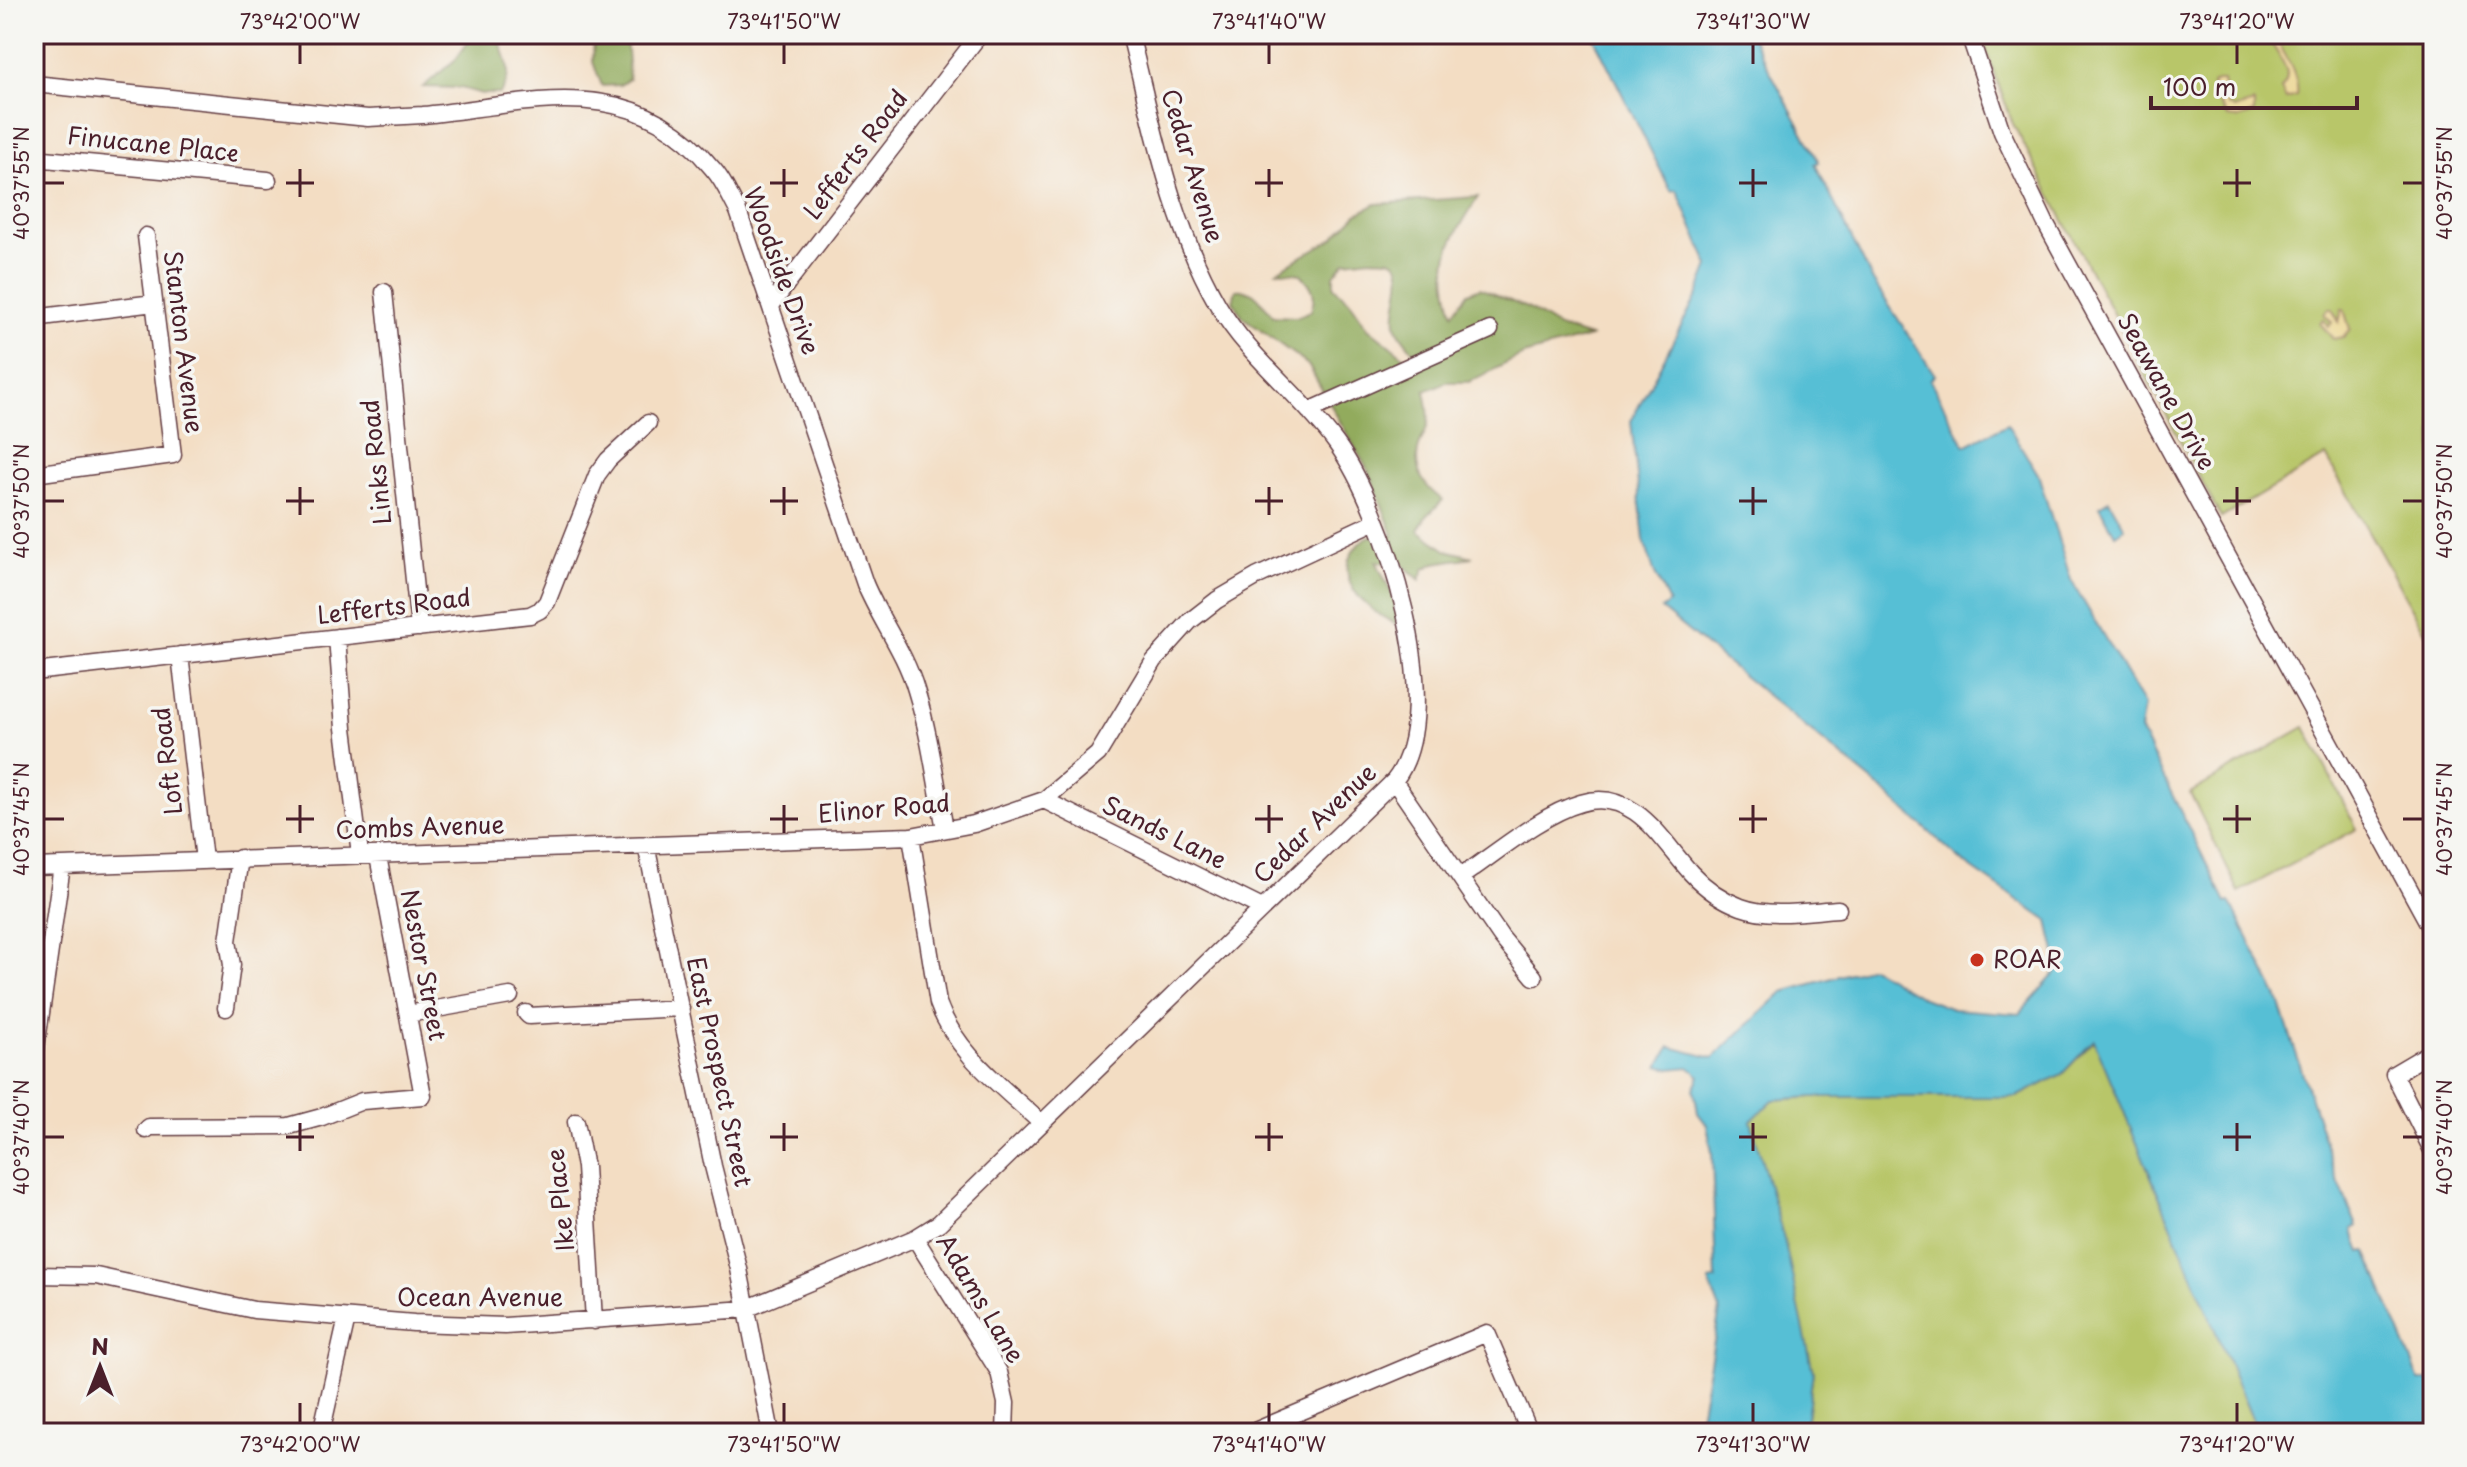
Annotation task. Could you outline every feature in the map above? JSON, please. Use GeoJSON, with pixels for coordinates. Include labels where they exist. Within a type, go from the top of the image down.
{"type":"FeatureCollection","features":[{"type":"Feature","properties":{"kind":"street","name":"Lefferts Road"},"geometry":{"type":"LineString","coordinates":[[771,306],[980,34]]}},
{"type":"Feature","properties":{"kind":"street","name":"Cedar Avenue"},"geometry":{"type":"LineString","coordinates":[[915,1238],[939,1223],[1394,781],[1405,760],[1412,735],[1415,675],[1402,594],[1389,549],[1359,481],[1338,446],[1238,335],[1218,305],[1195,259],[1160,156],[1130,34]]}},
{"type":"Feature","properties":{"kind":"street","name":"Seawane Drive"},"geometry":{"type":"LineString","coordinates":[[1969,34],[2002,132],[2045,222],[2433,932]]}},
{"type":"Feature","properties":{"kind":"street","name":"Woodside Drive"},"geometry":{"type":"LineString","coordinates":[[34,84],[368,118],[423,115],[541,99],[579,99],[614,105],[661,124],[689,143],[713,168],[738,211],[866,586],[916,689],[945,829]]}},
{"type":"Feature","properties":{"kind":"street","name":"Finucane Place"},"geometry":{"type":"LineString","coordinates":[[34,158],[268,180]]}},
{"type":"Feature","properties":{"kind":"street","name":"Stanton Avenue"},"geometry":{"type":"LineString","coordinates":[[34,474],[173,455],[146,236]]}},
{"type":"Feature","properties":{"kind":"street","name":"Links Road"},"geometry":{"type":"LineString","coordinates":[[384,292],[419,628]]}},
{"type":"Feature","properties":{"kind":"street"},"geometry":{"type":"LineString","coordinates":[[34,318],[154,303]]}},
{"type":"Feature","properties":{"kind":"street"},"geometry":{"type":"LineString","coordinates":[[1309,411],[1490,330]]}},
{"type":"Feature","properties":{"kind":"street","name":"Lefferts Road"},"geometry":{"type":"LineString","coordinates":[[34,672],[530,615],[547,602],[597,475],[608,460],[648,423]]}},
{"type":"Feature","properties":{"kind":"street","name":"Elinor Road"},"geometry":{"type":"LineString","coordinates":[[759,841],[911,836],[1001,816],[1044,800],[1098,754],[1154,661],[1190,621],[1217,600],[1258,576],[1376,521]]}},
{"type":"Feature","properties":{"kind":"street"},"geometry":{"type":"LineString","coordinates":[[337,637],[344,728],[360,854]]}},
{"type":"Feature","properties":{"kind":"street","name":"Loft Road"},"geometry":{"type":"LineString","coordinates":[[180,655],[204,860]]}},
{"type":"Feature","properties":{"kind":"street"},"geometry":{"type":"LineString","coordinates":[[1394,781],[1501,937],[1534,977]]}},
{"type":"Feature","properties":{"kind":"street","name":"Sands Lane"},"geometry":{"type":"LineString","coordinates":[[1044,800],[1262,908]]}},
{"type":"Feature","properties":{"kind":"street"},"geometry":{"type":"LineString","coordinates":[[1462,876],[1559,811],[1584,802],[1602,801],[1642,816],[1662,835],[1690,872],[1725,900],[1752,910],[1773,913],[1838,909]]}},
{"type":"Feature","properties":{"kind":"street"},"geometry":{"type":"LineString","coordinates":[[911,836],[938,1003],[945,1021],[967,1053],[1041,1123]]}},
{"type":"Feature","properties":{"kind":"street","name":"Combs Avenue"},"geometry":{"type":"LineString","coordinates":[[34,867],[759,841]]}},
{"type":"Feature","properties":{"kind":"street","name":"East Prospect Street"},"geometry":{"type":"LineString","coordinates":[[646,845],[713,1166],[739,1269],[771,1433]]}},
{"type":"Feature","properties":{"kind":"street","name":"Nestor Street"},"geometry":{"type":"LineString","coordinates":[[146,1130],[149,1127],[289,1126],[362,1101],[423,1096],[378,856]]}},
{"type":"Feature","properties":{"kind":"street"},"geometry":{"type":"LineString","coordinates":[[226,1008],[232,965],[228,941],[240,858]]}},
{"type":"Feature","properties":{"kind":"street"},"geometry":{"type":"LineString","coordinates":[[34,1062],[62,866]]}},
{"type":"Feature","properties":{"kind":"street"},"geometry":{"type":"LineString","coordinates":[[408,1014],[510,996]]}},
{"type":"Feature","properties":{"kind":"street"},"geometry":{"type":"LineString","coordinates":[[526,1013],[529,1016],[681,1008]]}},
{"type":"Feature","properties":{"kind":"street"},"geometry":{"type":"LineString","coordinates":[[2433,1051],[2394,1074],[2433,1152]]}},
{"type":"Feature","properties":{"kind":"street","name":"Ike Place"},"geometry":{"type":"LineString","coordinates":[[576,1122],[585,1167],[594,1321]]}},
{"type":"Feature","properties":{"kind":"street","name":"Ocean Avenue"},"geometry":{"type":"LineString","coordinates":[[34,1275],[96,1276],[254,1310],[505,1326],[746,1309],[915,1238]]}},
{"type":"Feature","properties":{"kind":"street","name":"Adams Lane"},"geometry":{"type":"LineString","coordinates":[[915,1238],[999,1372],[1006,1403],[1005,1433]]}},
{"type":"Feature","properties":{"kind":"street"},"geometry":{"type":"LineString","coordinates":[[321,1433],[347,1318]]}},
{"type":"Feature","properties":{"kind":"street"},"geometry":{"type":"LineString","coordinates":[[1250,1433],[1487,1333],[1530,1433]]}},
{"type":"Feature","properties":{"kind":"green space"},"geometry":{"type":"Polygon","coordinates":[[[474,34],[498,36],[508,72],[500,94],[482,94],[461,88],[423,87],[456,59],[474,34]]]}},
{"type":"Feature","properties":{"kind":"green space"},"geometry":{"type":"Polygon","coordinates":[[[594,34],[626,34],[629,79],[620,85],[602,86],[593,62],[594,34]]]}},
{"type":"Feature","properties":{"kind":"green space"},"geometry":{"type":"Polygon","coordinates":[[[1980,34],[2433,34],[2433,646],[2326,456],[2221,518],[2013,124],[1980,34]]]}},
{"type":"Feature","properties":{"kind":"green space"},"geometry":{"type":"Polygon","coordinates":[[[1478,197],[1453,240],[1446,264],[1453,313],[1468,293],[1480,288],[1529,309],[1558,327],[1590,337],[1523,355],[1469,382],[1446,382],[1425,391],[1429,419],[1417,463],[1426,484],[1443,500],[1418,530],[1446,550],[1473,557],[1435,563],[1424,569],[1420,580],[1404,566],[1376,561],[1396,603],[1399,625],[1367,605],[1351,585],[1348,574],[1348,562],[1362,541],[1371,536],[1393,535],[1371,476],[1308,365],[1243,317],[1233,301],[1236,290],[1243,290],[1258,297],[1274,316],[1296,317],[1311,311],[1314,295],[1301,274],[1277,271],[1332,239],[1357,214],[1376,204],[1478,197]],[[1390,259],[1345,261],[1334,275],[1334,287],[1349,300],[1368,328],[1420,369],[1396,322],[1400,270],[1397,263],[1390,259]]]}},
{"type":"Feature","properties":{"kind":"green space"},"geometry":{"type":"Polygon","coordinates":[[[2305,727],[2357,829],[2239,892],[2190,793],[2305,727]]]}},
{"type":"Feature","properties":{"kind":"green space"},"geometry":{"type":"Polygon","coordinates":[[[2095,1040],[2258,1433],[1805,1433],[1813,1372],[1750,1121],[1773,1100],[1813,1097],[2017,1097],[2062,1074],[2095,1040]]]}},
{"type":"Feature","properties":{"kind":"sand"},"geometry":{"type":"Polygon","coordinates":[[[2278,43],[2292,68],[2297,96],[2286,99],[2281,89],[2287,72],[2272,44],[2278,43]]]}},
{"type":"Feature","properties":{"kind":"sand"},"geometry":{"type":"Polygon","coordinates":[[[2223,81],[2227,105],[2234,109],[2254,103],[2254,113],[2236,119],[2228,118],[2214,95],[2212,84],[2223,81]]]}},
{"type":"Feature","properties":{"kind":"sand"},"geometry":{"type":"Polygon","coordinates":[[[2332,309],[2339,322],[2344,310],[2350,329],[2343,337],[2333,339],[2320,323],[2323,319],[2329,326],[2332,322],[2324,314],[2332,309]]]}},
{"type":"Feature","properties":{"kind":"water"},"geometry":{"type":"Polygon","coordinates":[[[1592,34],[1750,34],[1819,162],[1815,164],[1873,281],[1935,375],[1930,380],[1965,446],[2007,424],[2038,474],[2071,580],[2144,705],[2140,730],[2226,903],[2230,902],[2278,998],[2337,1178],[2357,1226],[2352,1229],[2361,1252],[2366,1251],[2420,1381],[2433,1381],[2433,1433],[2258,1433],[2094,1040],[2062,1074],[2017,1097],[1813,1097],[1773,1100],[1751,1121],[1785,1243],[1813,1372],[1805,1433],[1700,1433],[1699,1421],[1720,1310],[1709,1281],[1716,1280],[1712,1152],[1707,1125],[1698,1113],[1694,1089],[1700,1076],[1689,1067],[1670,1069],[1659,1066],[1670,1047],[1713,1058],[1783,992],[1871,967],[1923,998],[1952,1009],[2019,1014],[2059,969],[2048,921],[1964,863],[1878,786],[1661,609],[1669,603],[1644,540],[1631,421],[1698,294],[1709,266],[1677,190],[1671,191],[1592,34]]]}},
{"type":"Feature","properties":{"kind":"water"},"geometry":{"type":"Polygon","coordinates":[[[2109,500],[2125,528],[2115,534],[2099,506],[2109,500]]]}},
{"type":"Feature","properties":{"kind":"place","name":"ROAR"},"geometry":{"type":"Point","coordinates":[1977,960]}}]}
